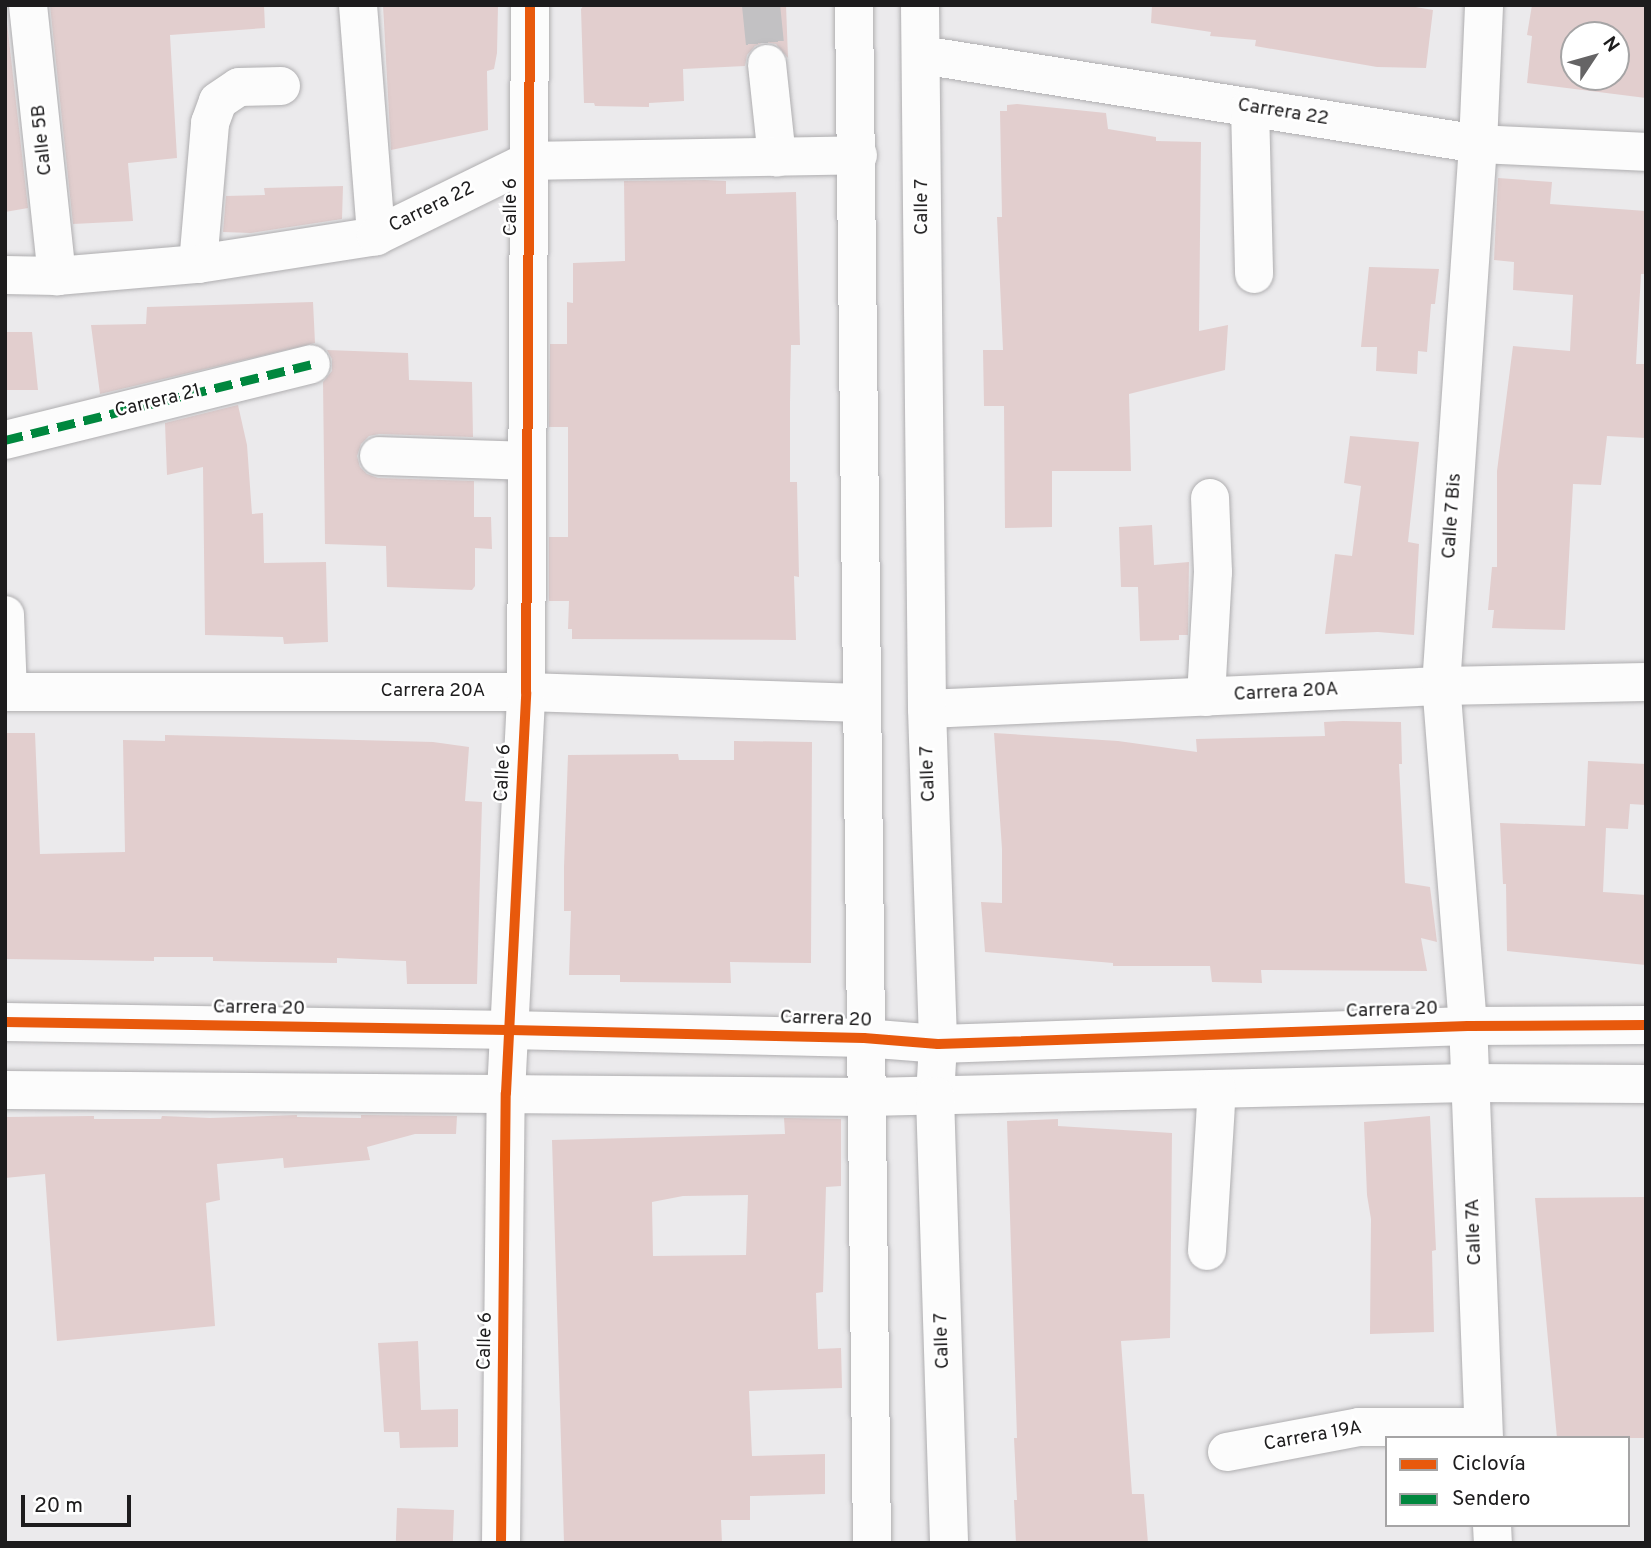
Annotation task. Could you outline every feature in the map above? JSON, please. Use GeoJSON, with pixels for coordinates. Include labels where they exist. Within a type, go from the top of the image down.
{"type":"FeatureCollection","features":[{"type":"Feature","properties":{"kind":"street","name":"Calle 5B"},"geometry":{"type":"LineString","coordinates":[[28,5],[57,276]]}},
{"type":"Feature","properties":{"kind":"street"},"geometry":{"type":"LineString","coordinates":[[358,5],[376,236]]}},
{"type":"Feature","properties":{"kind":"street","name":"Calle 6"},"geometry":{"type":"LineString","coordinates":[[501,1543],[506,1093],[526,692],[530,5]]}},
{"type":"Feature","properties":{"kind":"street"},"geometry":{"type":"LineString","coordinates":[[854,5],[858,155],[864,1038],[872,1543]]}},
{"type":"Feature","properties":{"kind":"street","name":"Calle 7"},"geometry":{"type":"LineString","coordinates":[[920,5],[927,709],[938,1044],[935,1096],[949,1543]]}},
{"type":"Feature","properties":{"kind":"street","name":"Calle 7 Bis"},"geometry":{"type":"LineString","coordinates":[[1468,1026],[1441,687],[1478,144],[1484,5]]}},
{"type":"Feature","properties":{"kind":"street","name":"Carrera 22"},"geometry":{"type":"LineString","coordinates":[[922,55],[1478,144],[1646,152]]}},
{"type":"Feature","properties":{"kind":"street"},"geometry":{"type":"LineString","coordinates":[[767,64],[777,157]]}},
{"type":"Feature","properties":{"kind":"street"},"geometry":{"type":"LineString","coordinates":[[198,264],[211,123],[218,101],[240,87],[281,86]]}},
{"type":"Feature","properties":{"kind":"street"},"geometry":{"type":"LineString","coordinates":[[1250,107],[1254,274]]}},
{"type":"Feature","properties":{"kind":"street","name":"Carrera 22"},"geometry":{"type":"LineString","coordinates":[[5,275],[57,276],[198,264],[376,236],[529,161],[858,155]]}},
{"type":"Feature","properties":{"kind":"street","name":"Carrera 21"},"geometry":{"type":"LineString","coordinates":[[5,440],[311,364]]}},
{"type":"Feature","properties":{"kind":"street"},"geometry":{"type":"LineString","coordinates":[[379,456],[527,461]]}},
{"type":"Feature","properties":{"kind":"street"},"geometry":{"type":"LineString","coordinates":[[1206,697],[1213,572],[1210,498]]}},
{"type":"Feature","properties":{"kind":"street"},"geometry":{"type":"LineString","coordinates":[[5,615],[6,692]]}},
{"type":"Feature","properties":{"kind":"street","name":"Carrera 20A"},"geometry":{"type":"LineString","coordinates":[[927,709],[1441,687],[1646,682]]}},
{"type":"Feature","properties":{"kind":"street","name":"Carrera 20A"},"geometry":{"type":"LineString","coordinates":[[6,692],[526,692],[861,704]]}},
{"type":"Feature","properties":{"kind":"street","name":"Carrera 20"},"geometry":{"type":"LineString","coordinates":[[5,1022],[864,1038],[938,1044],[1468,1026],[1646,1025]]}},
{"type":"Feature","properties":{"kind":"street","name":"Calle 7A"},"geometry":{"type":"LineString","coordinates":[[1468,1026],[1483,1432]]}},
{"type":"Feature","properties":{"kind":"street"},"geometry":{"type":"LineString","coordinates":[[5,1090],[867,1097],[1469,1083],[1646,1084]]}},
{"type":"Feature","properties":{"kind":"street"},"geometry":{"type":"LineString","coordinates":[[1207,1251],[1217,1089]]}},
{"type":"Feature","properties":{"kind":"street","name":"Carrera 19A"},"geometry":{"type":"LineString","coordinates":[[1227,1452],[1359,1427],[1483,1432]]}},
{"type":"Feature","properties":{"kind":"building"},"geometry":{"type":"Polygon","coordinates":[[[5,5],[28,208],[5,212],[5,5]]]}},
{"type":"Feature","properties":{"kind":"building"},"geometry":{"type":"Polygon","coordinates":[[[50,5],[264,5],[265,28],[170,35],[177,158],[128,163],[133,221],[73,224],[50,5]]]}},
{"type":"Feature","properties":{"kind":"building"},"geometry":{"type":"Polygon","coordinates":[[[383,5],[498,5],[497,53],[494,69],[487,71],[488,130],[391,150],[383,5]]]}},
{"type":"Feature","properties":{"kind":"building"},"geometry":{"type":"Polygon","coordinates":[[[584,5],[786,5],[788,58],[776,44],[764,42],[755,46],[747,55],[745,66],[683,69],[684,101],[649,103],[649,107],[595,106],[594,103],[584,103],[581,9],[584,5]]]}},
{"type":"Feature","properties":{"kind":"building"},"geometry":{"type":"Polygon","coordinates":[[[1152,5],[1404,5],[1433,10],[1426,68],[1377,67],[1255,46],[1256,40],[1210,36],[1211,32],[1151,23],[1152,5]]]}},
{"type":"Feature","properties":{"kind":"building"},"geometry":{"type":"Polygon","coordinates":[[[1532,5],[1646,5],[1646,98],[1590,91],[1630,91],[1630,21],[1560,21],[1560,87],[1527,83],[1532,36],[1527,35],[1532,5]]]}},
{"type":"Feature","properties":{"kind":"building"},"geometry":{"type":"Polygon","coordinates":[[[1007,105],[1106,113],[1108,129],[1156,137],[1156,141],[1201,142],[1199,331],[1228,325],[1225,370],[1129,394],[1131,471],[1052,471],[1052,527],[1005,528],[1004,406],[984,406],[983,350],[1003,350],[997,217],[1002,217],[1000,111],[1007,111],[1007,105]]]}},
{"type":"Feature","properties":{"kind":"building"},"geometry":{"type":"Polygon","coordinates":[[[1498,178],[1552,182],[1550,204],[1646,211],[1646,274],[1641,274],[1636,364],[1646,364],[1646,438],[1607,436],[1601,485],[1573,484],[1565,630],[1492,628],[1494,610],[1488,610],[1492,567],[1497,567],[1497,471],[1513,346],[1570,351],[1573,295],[1513,290],[1514,262],[1494,260],[1498,178]]]}},
{"type":"Feature","properties":{"kind":"building"},"geometry":{"type":"Polygon","coordinates":[[[624,181],[726,181],[726,194],[796,192],[800,345],[791,345],[790,482],[797,482],[799,577],[794,576],[796,640],[572,639],[572,629],[568,629],[569,601],[549,601],[549,537],[568,537],[568,427],[549,427],[550,344],[567,344],[567,302],[573,303],[573,263],[625,261],[624,181]]]}},
{"type":"Feature","properties":{"kind":"building"},"geometry":{"type":"Polygon","coordinates":[[[343,186],[342,219],[251,233],[223,232],[226,196],[265,195],[264,188],[343,186]]]}},
{"type":"Feature","properties":{"kind":"building"},"geometry":{"type":"Polygon","coordinates":[[[1369,267],[1439,269],[1435,304],[1431,304],[1427,352],[1418,351],[1417,374],[1376,371],[1377,347],[1361,347],[1369,267]]]}},
{"type":"Feature","properties":{"kind":"building"},"geometry":{"type":"Polygon","coordinates":[[[313,302],[315,343],[100,394],[91,325],[146,324],[147,307],[313,302]]]}},
{"type":"Feature","properties":{"kind":"building"},"geometry":{"type":"Polygon","coordinates":[[[5,332],[32,332],[38,390],[5,390],[5,332]]]}},
{"type":"Feature","properties":{"kind":"building"},"geometry":{"type":"Polygon","coordinates":[[[327,350],[408,353],[409,380],[472,382],[473,437],[379,434],[369,436],[361,444],[357,456],[360,467],[367,474],[378,478],[474,481],[474,517],[491,517],[492,549],[475,548],[475,586],[472,590],[387,587],[386,546],[325,544],[323,382],[332,371],[332,359],[327,350]]]}},
{"type":"Feature","properties":{"kind":"building"},"geometry":{"type":"Polygon","coordinates":[[[238,405],[247,445],[252,514],[263,513],[264,563],[326,562],[328,642],[284,644],[283,637],[205,635],[203,467],[167,475],[165,423],[238,405]]]}},
{"type":"Feature","properties":{"kind":"building"},"geometry":{"type":"Polygon","coordinates":[[[1350,436],[1419,442],[1408,542],[1419,544],[1414,635],[1378,632],[1325,634],[1335,554],[1352,556],[1361,486],[1344,483],[1350,436]]]}},
{"type":"Feature","properties":{"kind":"building"},"geometry":{"type":"Polygon","coordinates":[[[1152,525],[1154,565],[1189,562],[1188,635],[1179,635],[1179,640],[1140,641],[1138,587],[1121,587],[1119,527],[1152,525]]]}},
{"type":"Feature","properties":{"kind":"building"},"geometry":{"type":"Polygon","coordinates":[[[1324,722],[1401,722],[1402,764],[1399,764],[1405,883],[1430,887],[1437,942],[1421,938],[1427,971],[1261,970],[1262,983],[1212,982],[1210,966],[1113,966],[1113,963],[985,952],[981,902],[1002,903],[1002,849],[994,733],[1118,741],[1197,752],[1196,739],[1325,736],[1324,722]]]}},
{"type":"Feature","properties":{"kind":"building"},"geometry":{"type":"Polygon","coordinates":[[[5,733],[35,733],[40,854],[125,852],[123,740],[165,741],[165,735],[433,742],[469,747],[465,801],[482,802],[477,984],[407,984],[406,961],[337,958],[337,963],[213,961],[213,957],[154,957],[154,961],[5,959],[5,733]]]}},
{"type":"Feature","properties":{"kind":"building"},"geometry":{"type":"Polygon","coordinates":[[[734,741],[812,742],[811,963],[730,962],[731,983],[620,982],[620,975],[569,975],[571,911],[564,911],[568,755],[678,754],[679,760],[734,760],[734,741]]]}},
{"type":"Feature","properties":{"kind":"building"},"geometry":{"type":"Polygon","coordinates":[[[1588,761],[1646,764],[1646,805],[1630,804],[1628,829],[1606,828],[1603,892],[1646,895],[1646,965],[1507,951],[1506,884],[1503,884],[1500,823],[1585,826],[1588,761]]]}},
{"type":"Feature","properties":{"kind":"building"},"geometry":{"type":"Polygon","coordinates":[[[297,1115],[361,1118],[361,1115],[457,1116],[456,1134],[415,1134],[367,1147],[370,1160],[284,1168],[283,1158],[217,1164],[220,1200],[206,1203],[215,1326],[57,1341],[45,1174],[5,1178],[5,1117],[94,1116],[94,1119],[161,1119],[162,1116],[210,1118],[297,1115]]]}},
{"type":"Feature","properties":{"kind":"building"},"geometry":{"type":"Polygon","coordinates":[[[1430,1116],[1436,1250],[1432,1251],[1434,1332],[1370,1334],[1371,1219],[1367,1195],[1364,1122],[1430,1116]]]}},
{"type":"Feature","properties":{"kind":"building"},"geometry":{"type":"Polygon","coordinates":[[[784,1118],[841,1119],[841,1186],[826,1187],[823,1292],[816,1293],[818,1349],[841,1348],[842,1388],[749,1391],[752,1456],[825,1454],[825,1494],[750,1496],[750,1520],[721,1520],[722,1543],[564,1543],[552,1140],[785,1134],[784,1118]],[[748,1195],[683,1196],[652,1202],[653,1256],[746,1255],[748,1195]]]}},
{"type":"Feature","properties":{"kind":"building"},"geometry":{"type":"Polygon","coordinates":[[[1058,1119],[1058,1126],[1172,1133],[1170,1338],[1121,1341],[1132,1494],[1144,1494],[1148,1543],[1016,1543],[1014,1438],[1017,1438],[1007,1121],[1058,1119]]]}},
{"type":"Feature","properties":{"kind":"building"},"geometry":{"type":"Polygon","coordinates":[[[1646,1197],[1646,1438],[1557,1436],[1535,1198],[1646,1197]]]}},
{"type":"Feature","properties":{"kind":"building"},"geometry":{"type":"Polygon","coordinates":[[[418,1341],[421,1410],[458,1409],[458,1447],[400,1448],[399,1432],[384,1432],[378,1343],[418,1341]]]}},
{"type":"Feature","properties":{"kind":"building"},"geometry":{"type":"Polygon","coordinates":[[[397,1508],[454,1510],[453,1543],[396,1541],[397,1508]]]}},
{"type":"Feature","properties":{"kind":"tunnel"},"geometry":{"type":"LineString","coordinates":[[761,5],[767,64]]}},
{"type":"Feature","properties":{"kind":"marked path"},"geometry":{"type":"LineString","coordinates":[[5,440],[311,364]]}},
{"type":"Feature","properties":{"kind":"cycle path"},"geometry":{"type":"LineString","coordinates":[[501,1543],[506,1093],[526,692],[530,5]]}},
{"type":"Feature","properties":{"kind":"cycle path"},"geometry":{"type":"LineString","coordinates":[[5,1022],[864,1038],[938,1044],[1468,1026],[1646,1025]]}}]}
